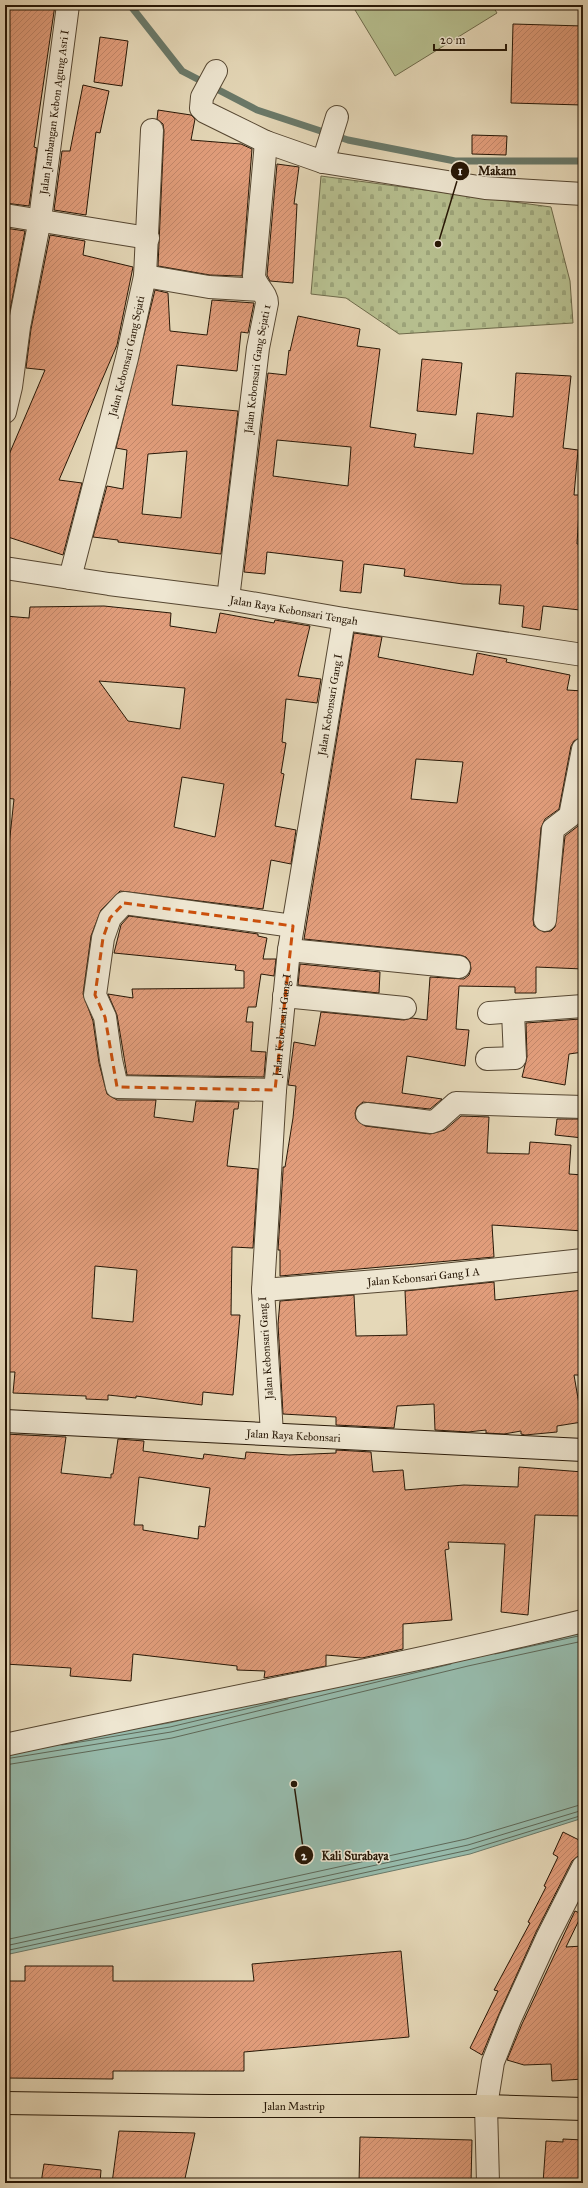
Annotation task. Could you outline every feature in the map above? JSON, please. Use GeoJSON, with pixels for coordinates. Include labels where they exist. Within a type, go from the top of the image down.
{"type":"FeatureCollection","features":[{"type":"Feature","properties":{"kind":"main road","name":"Jalan Mastrip"},"geometry":{"type":"LineString","coordinates":[[5,2103],[210,2106],[486,2106],[583,2109]]}},
{"type":"Feature","properties":{"kind":"street","name":"Jalan Jambangan Kebon Agung Asri I"},"geometry":{"type":"LineString","coordinates":[[5,412],[12,387],[19,327],[40,220],[68,5]]}},
{"type":"Feature","properties":{"kind":"street"},"geometry":{"type":"LineString","coordinates":[[209,83],[201,108],[205,112],[266,142],[325,157],[485,188],[583,194]]}},
{"type":"Feature","properties":{"kind":"street"},"geometry":{"type":"LineString","coordinates":[[325,157],[335,125]]}},
{"type":"Feature","properties":{"kind":"street","name":"Jalan Kebonsari Gang Sejati"},"geometry":{"type":"LineString","coordinates":[[70,578],[127,358],[145,276],[152,130]]}},
{"type":"Feature","properties":{"kind":"street","name":"Jalan Kebonsari Gang Sejati 1"},"geometry":{"type":"LineString","coordinates":[[228,599],[258,348],[267,304],[267,299],[257,285],[254,276],[266,142]]}},
{"type":"Feature","properties":{"kind":"street"},"geometry":{"type":"LineString","coordinates":[[5,215],[148,238]]}},
{"type":"Feature","properties":{"kind":"street"},"geometry":{"type":"LineString","coordinates":[[145,276],[209,287],[261,290]]}},
{"type":"Feature","properties":{"kind":"street","name":"Jalan Raya Kebonsari Tengah"},"geometry":{"type":"LineString","coordinates":[[5,568],[228,599],[344,619],[583,655]]}},
{"type":"Feature","properties":{"kind":"street","name":"Jalan Kebonsari Gang I"},"geometry":{"type":"LineString","coordinates":[[272,1434],[263,1290],[275,1090],[289,950],[344,619]]}},
{"type":"Feature","properties":{"kind":"street"},"geometry":{"type":"LineString","coordinates":[[545,920],[553,829],[570,816],[583,749]]}},
{"type":"Feature","properties":{"kind":"street"},"geometry":{"type":"LineString","coordinates":[[275,1090],[117,1087],[111,1060],[105,1017],[95,995],[103,938],[110,918],[124,903],[293,926]]}},
{"type":"Feature","properties":{"kind":"street"},"geometry":{"type":"LineString","coordinates":[[289,950],[459,967]]}},
{"type":"Feature","properties":{"kind":"street"},"geometry":{"type":"LineString","coordinates":[[284,996],[405,1008]]}},
{"type":"Feature","properties":{"kind":"street"},"geometry":{"type":"LineString","coordinates":[[489,1013],[515,1006],[583,1006]]}},
{"type":"Feature","properties":{"kind":"street"},"geometry":{"type":"LineString","coordinates":[[486,1058],[515,1058],[515,1006]]}},
{"type":"Feature","properties":{"kind":"street"},"geometry":{"type":"LineString","coordinates":[[367,1114],[431,1122],[437,1120],[456,1104],[583,1107]]}},
{"type":"Feature","properties":{"kind":"street","name":"Jalan Kebonsari Gang I A"},"geometry":{"type":"LineString","coordinates":[[263,1290],[414,1278],[583,1260]]}},
{"type":"Feature","properties":{"kind":"street","name":"Jalan Raya Kebonsari"},"geometry":{"type":"LineString","coordinates":[[5,1421],[583,1450]]}},
{"type":"Feature","properties":{"kind":"street"},"geometry":{"type":"LineString","coordinates":[[5,1745],[209,1701],[470,1649],[583,1621]]}},
{"type":"Feature","properties":{"kind":"street"},"geometry":{"type":"LineString","coordinates":[[488,2183],[486,2106],[493,2062],[510,2019],[547,1938],[583,1867]]}},
{"type":"Feature","properties":{"kind":"highlighted area"},"geometry":{"type":"Polygon","coordinates":[[[124,903],[293,926],[275,1090],[117,1087],[105,1017],[95,995],[103,938],[110,918],[124,903]]]}},
{"type":"Feature","properties":{"kind":"green space"},"geometry":{"type":"Polygon","coordinates":[[[352,5],[492,5],[497,13],[395,76],[352,5]]]}},
{"type":"Feature","properties":{"kind":"green space"},"geometry":{"type":"Polygon","coordinates":[[[321,176],[551,207],[570,281],[573,323],[399,334],[346,298],[311,294],[321,176]]]}},
{"type":"Feature","properties":{"kind":"water"},"geometry":{"type":"Polygon","coordinates":[[[583,1626],[583,1818],[470,1854],[5,1955],[5,1750],[169,1723],[465,1651],[583,1626]]]}},
{"type":"Feature","properties":{"kind":"building"},"geometry":{"type":"Polygon","coordinates":[[[5,5],[55,5],[34,147],[37,148],[29,206],[5,203],[5,5]]]}},
{"type":"Feature","properties":{"kind":"building"},"geometry":{"type":"Polygon","coordinates":[[[513,24],[583,26],[582,105],[511,103],[513,24]]]}},
{"type":"Feature","properties":{"kind":"building"},"geometry":{"type":"Polygon","coordinates":[[[100,37],[128,41],[122,86],[94,82],[100,37]]]}},
{"type":"Feature","properties":{"kind":"building"},"geometry":{"type":"Polygon","coordinates":[[[83,85],[109,91],[100,133],[96,132],[86,215],[54,210],[62,151],[70,151],[83,85]]]}},
{"type":"Feature","properties":{"kind":"building"},"geometry":{"type":"Polygon","coordinates":[[[158,110],[191,115],[195,119],[191,140],[241,144],[252,149],[242,276],[210,275],[158,266],[164,131],[163,124],[157,119],[158,110]]]}},
{"type":"Feature","properties":{"kind":"building"},"geometry":{"type":"Polygon","coordinates":[[[472,135],[507,136],[506,155],[472,154],[472,135]]]}},
{"type":"Feature","properties":{"kind":"building"},"geometry":{"type":"Polygon","coordinates":[[[277,164],[299,167],[294,204],[297,204],[293,283],[270,281],[267,275],[277,164]]]}},
{"type":"Feature","properties":{"kind":"building"},"geometry":{"type":"Polygon","coordinates":[[[5,228],[25,231],[5,337],[5,228]]]}},
{"type":"Feature","properties":{"kind":"building"},"geometry":{"type":"Polygon","coordinates":[[[50,235],[85,241],[83,255],[133,267],[117,345],[59,480],[82,483],[63,555],[5,536],[5,464],[45,370],[26,368],[31,329],[50,235]]]}},
{"type":"Feature","properties":{"kind":"building"},"geometry":{"type":"Polygon","coordinates":[[[155,290],[168,293],[170,331],[207,335],[212,300],[254,303],[248,333],[241,332],[237,371],[177,365],[172,405],[238,411],[221,554],[118,542],[118,540],[93,537],[107,486],[123,489],[127,450],[116,448],[155,290]],[[187,451],[148,454],[142,514],[181,518],[187,451]]]}},
{"type":"Feature","properties":{"kind":"building"},"geometry":{"type":"Polygon","coordinates":[[[298,316],[360,329],[357,346],[380,349],[370,427],[416,434],[414,447],[473,454],[477,413],[513,417],[516,373],[571,376],[563,448],[578,450],[574,495],[580,495],[577,544],[583,545],[580,610],[543,606],[540,630],[522,627],[524,606],[499,604],[501,585],[463,584],[404,576],[405,569],[364,564],[361,593],[340,591],[343,561],[267,552],[265,574],[244,572],[268,373],[286,375],[289,350],[290,351],[298,316]],[[277,440],[273,476],[348,486],[351,447],[277,440]]]}},
{"type":"Feature","properties":{"kind":"building"},"geometry":{"type":"Polygon","coordinates":[[[422,359],[462,363],[456,415],[417,411],[422,359]]]}},
{"type":"Feature","properties":{"kind":"building"},"geometry":{"type":"Polygon","coordinates":[[[104,606],[171,613],[170,626],[216,633],[220,613],[274,623],[275,620],[310,626],[298,676],[321,679],[317,703],[286,699],[282,742],[286,743],[281,773],[284,774],[275,826],[296,830],[291,864],[271,860],[263,909],[120,891],[101,910],[91,936],[83,994],[93,1021],[99,1063],[107,1094],[117,1100],[156,1100],[154,1117],[193,1122],[196,1101],[239,1102],[238,1109],[234,1109],[227,1166],[258,1169],[253,1248],[232,1247],[231,1315],[240,1315],[233,1395],[203,1392],[202,1405],[136,1396],[136,1398],[108,1395],[108,1400],[86,1399],[86,1396],[13,1393],[15,1372],[5,1372],[5,883],[14,799],[5,798],[5,749],[10,681],[5,680],[5,616],[29,618],[30,607],[104,606]],[[99,681],[128,721],[180,729],[185,688],[99,681]],[[182,777],[174,827],[215,837],[224,784],[182,777]],[[95,1266],[92,1318],[133,1322],[137,1270],[95,1266]]]}},
{"type":"Feature","properties":{"kind":"building"},"geometry":{"type":"Polygon","coordinates":[[[354,633],[382,637],[378,657],[473,675],[477,653],[507,659],[506,662],[570,675],[567,690],[583,691],[583,737],[574,741],[571,746],[559,809],[545,819],[541,828],[533,919],[534,926],[544,932],[551,931],[555,927],[565,836],[578,826],[583,815],[583,969],[536,967],[536,993],[515,993],[515,987],[459,986],[456,1029],[469,1030],[465,1066],[407,1056],[402,1093],[442,1099],[430,1109],[363,1102],[357,1107],[355,1113],[356,1119],[365,1126],[430,1134],[445,1130],[461,1116],[489,1117],[487,1153],[529,1154],[530,1142],[571,1145],[569,1174],[583,1175],[583,1231],[492,1225],[494,1257],[280,1276],[280,1250],[278,1250],[283,1167],[285,1167],[293,1118],[296,1086],[288,1085],[294,1042],[315,1046],[321,1012],[404,1020],[412,1018],[427,1020],[430,977],[464,979],[469,975],[471,969],[470,962],[466,957],[460,955],[304,939],[354,633]],[[416,759],[411,799],[457,803],[463,762],[416,759]]]}},
{"type":"Feature","properties":{"kind":"building"},"geometry":{"type":"Polygon","coordinates":[[[129,916],[258,934],[258,936],[267,938],[263,959],[276,959],[274,976],[261,974],[256,1007],[248,1007],[246,1022],[253,1022],[251,1051],[266,1052],[264,1077],[127,1075],[117,1015],[108,994],[133,998],[132,989],[244,988],[244,971],[235,970],[236,965],[114,953],[121,925],[129,916]]]}},
{"type":"Feature","properties":{"kind":"building"},"geometry":{"type":"Polygon","coordinates":[[[300,964],[380,972],[379,993],[298,985],[300,964]]]}},
{"type":"Feature","properties":{"kind":"building"},"geometry":{"type":"Polygon","coordinates":[[[580,1019],[583,1052],[569,1054],[565,1085],[522,1077],[527,1057],[526,1023],[580,1019]]]}},
{"type":"Feature","properties":{"kind":"building"},"geometry":{"type":"Polygon","coordinates":[[[557,1119],[583,1119],[583,1138],[555,1135],[557,1119]]]}},
{"type":"Feature","properties":{"kind":"building"},"geometry":{"type":"Polygon","coordinates":[[[494,1282],[495,1300],[583,1290],[583,1375],[574,1375],[582,1422],[557,1426],[557,1432],[525,1435],[521,1434],[521,1431],[504,1434],[486,1433],[486,1430],[468,1432],[435,1430],[434,1404],[397,1406],[394,1428],[336,1425],[336,1417],[283,1414],[278,1324],[280,1301],[354,1295],[356,1336],[407,1335],[405,1291],[494,1282]]]}},
{"type":"Feature","properties":{"kind":"building"},"geometry":{"type":"Polygon","coordinates":[[[5,1434],[66,1437],[61,1473],[111,1478],[111,1474],[113,1474],[118,1439],[144,1441],[143,1451],[203,1459],[204,1454],[245,1459],[246,1452],[289,1455],[336,1453],[336,1450],[371,1452],[373,1472],[403,1470],[405,1490],[464,1485],[518,1487],[519,1467],[583,1472],[583,1516],[535,1515],[528,1615],[501,1612],[505,1544],[448,1542],[449,1549],[445,1550],[452,1620],[403,1624],[403,1649],[362,1658],[326,1655],[326,1666],[264,1678],[265,1671],[237,1670],[237,1666],[133,1654],[131,1681],[70,1676],[71,1668],[5,1664],[5,1434]],[[139,1477],[134,1525],[143,1525],[143,1530],[198,1539],[199,1526],[205,1527],[210,1488],[139,1477]]]}},
{"type":"Feature","properties":{"kind":"building"},"geometry":{"type":"Polygon","coordinates":[[[563,1832],[583,1842],[583,1852],[572,1861],[536,1932],[482,2055],[470,2048],[498,1991],[494,1990],[530,1923],[528,1922],[546,1887],[544,1886],[558,1857],[553,1854],[563,1832]]]}},
{"type":"Feature","properties":{"kind":"building"},"geometry":{"type":"Polygon","coordinates":[[[575,1911],[582,1914],[566,1947],[583,1946],[583,2079],[552,2081],[551,2064],[524,2065],[507,2060],[522,2024],[575,1911]]]}},
{"type":"Feature","properties":{"kind":"building"},"geometry":{"type":"Polygon","coordinates":[[[401,1951],[409,2037],[244,2052],[244,2071],[113,2071],[113,2079],[5,2078],[5,1981],[25,1981],[25,1966],[113,1966],[113,1981],[254,1981],[252,1964],[401,1951]]]}},
{"type":"Feature","properties":{"kind":"building"},"geometry":{"type":"Polygon","coordinates":[[[119,2131],[195,2133],[184,2183],[112,2183],[119,2131]]]}},
{"type":"Feature","properties":{"kind":"building"},"geometry":{"type":"Polygon","coordinates":[[[360,2137],[472,2140],[471,2183],[359,2183],[360,2137]]]}},
{"type":"Feature","properties":{"kind":"building"},"geometry":{"type":"Polygon","coordinates":[[[563,2139],[583,2140],[583,2183],[543,2183],[546,2141],[563,2142],[563,2139]]]}},
{"type":"Feature","properties":{"kind":"building"},"geometry":{"type":"Polygon","coordinates":[[[44,2164],[101,2170],[100,2183],[41,2183],[44,2164]]]}},
{"type":"Feature","properties":{"kind":"waterway"},"geometry":{"type":"LineString","coordinates":[[130,5],[182,71],[257,110],[348,140],[455,161],[583,161]]}},
{"type":"Feature","properties":{"kind":"place","name":"Makam"},"geometry":{"type":"Point","coordinates":[438,244]}},
{"type":"Feature","properties":{"kind":"place","name":"Kali Surabaya"},"geometry":{"type":"Point","coordinates":[294,1784]}}]}
